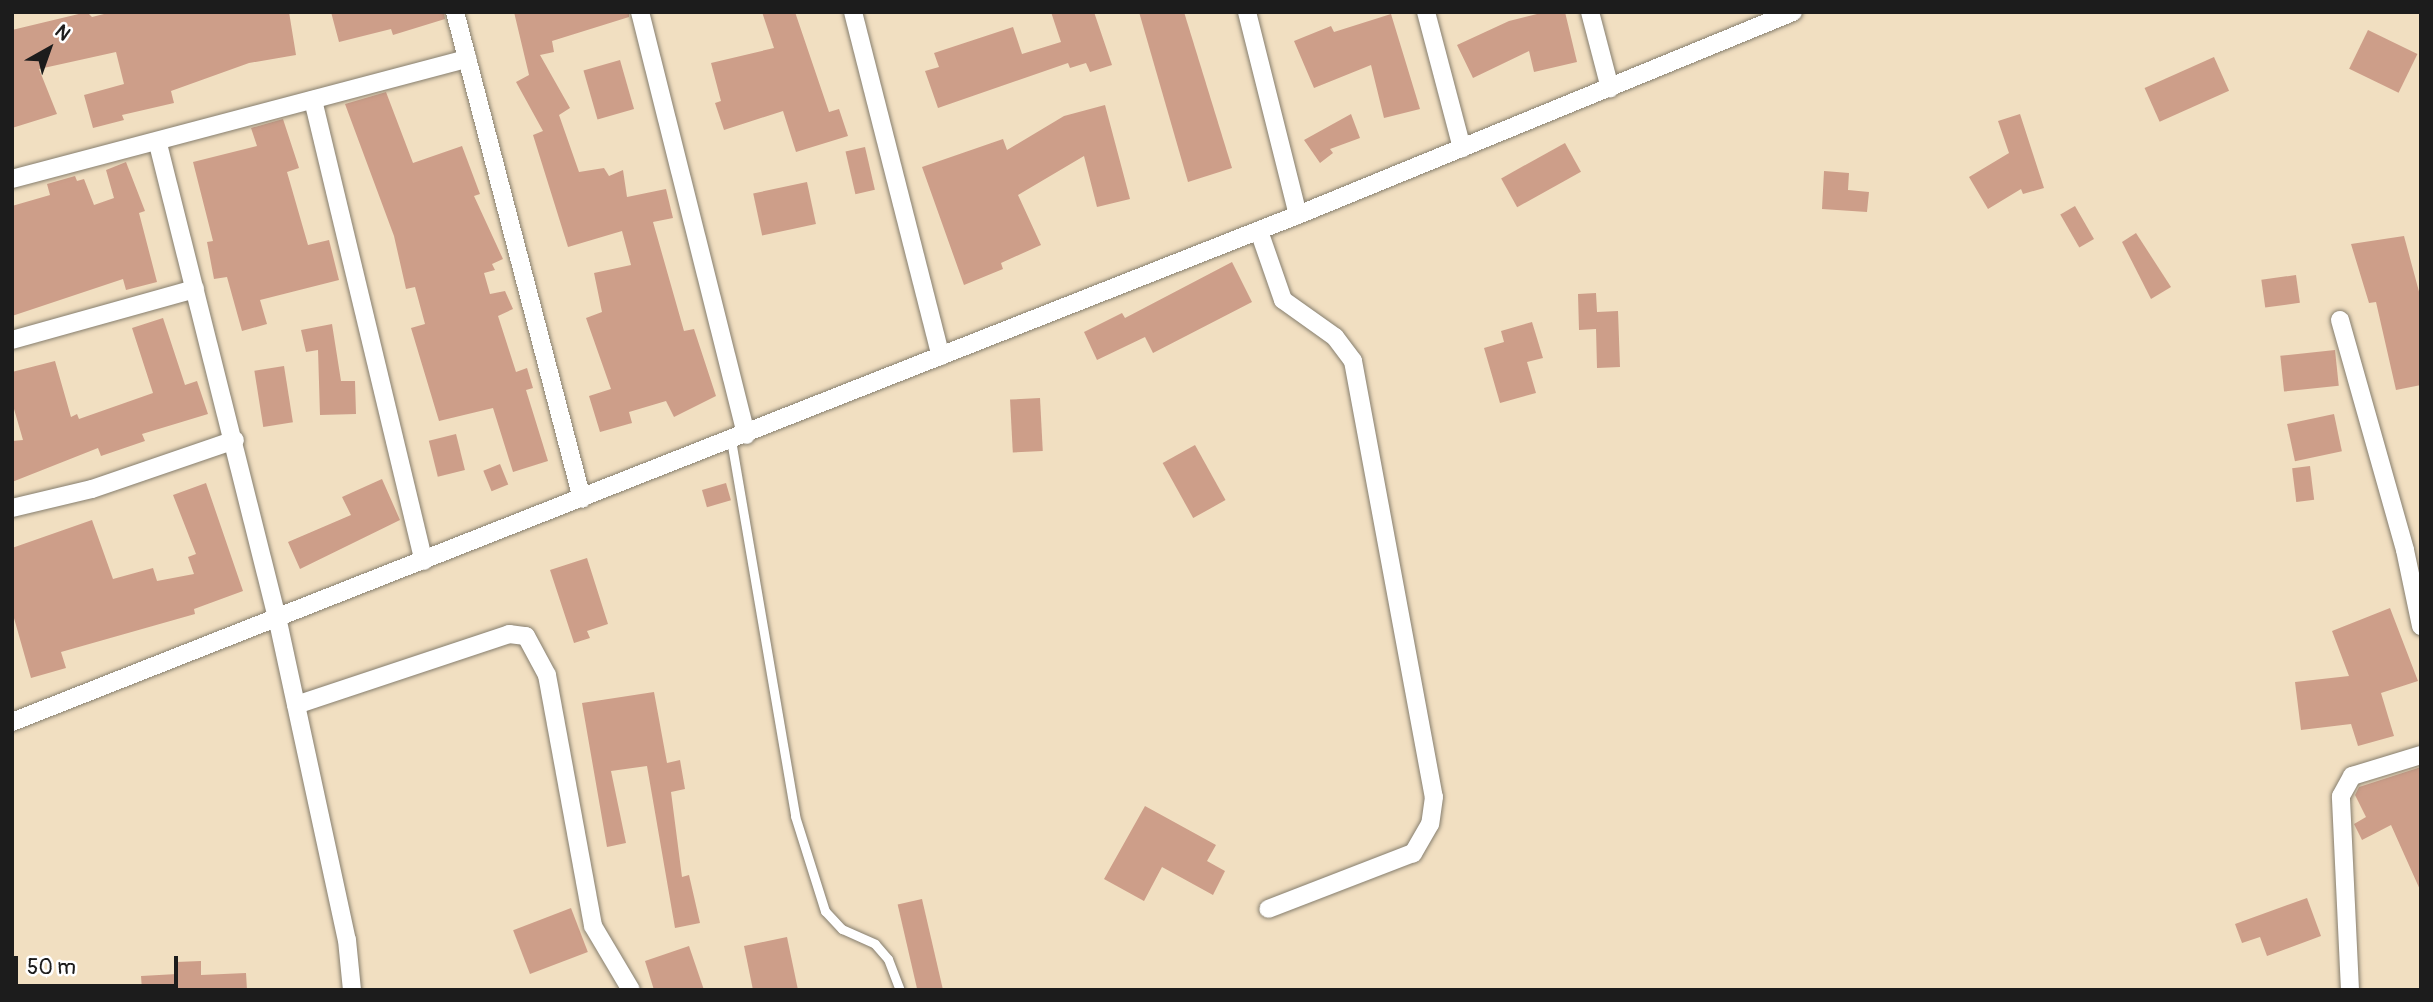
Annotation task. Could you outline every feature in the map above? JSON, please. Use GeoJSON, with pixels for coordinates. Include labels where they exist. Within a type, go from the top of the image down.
{"type":"FeatureCollection","features":[{"type":"Feature","properties":{"kind":"street"},"geometry":{"type":"LineString","coordinates":[[455,12],[582,499]]}},
{"type":"Feature","properties":{"kind":"street"},"geometry":{"type":"LineString","coordinates":[[640,12],[738,437]]}},
{"type":"Feature","properties":{"kind":"street"},"geometry":{"type":"LineString","coordinates":[[853,12],[941,356]]}},
{"type":"Feature","properties":{"kind":"street"},"geometry":{"type":"LineString","coordinates":[[1247,12],[1298,215]]}},
{"type":"Feature","properties":{"kind":"street"},"geometry":{"type":"LineString","coordinates":[[1426,12],[1462,148]]}},
{"type":"Feature","properties":{"kind":"street"},"geometry":{"type":"LineString","coordinates":[[1590,12],[1609,88]]}},
{"type":"Feature","properties":{"kind":"street"},"geometry":{"type":"LineString","coordinates":[[12,722],[1259,231],[1609,88],[1766,18],[1793,12]]}},
{"type":"Feature","properties":{"kind":"street"},"geometry":{"type":"LineString","coordinates":[[12,179],[158,144],[467,59]]}},
{"type":"Feature","properties":{"kind":"street"},"geometry":{"type":"LineString","coordinates":[[313,100],[424,561]]}},
{"type":"Feature","properties":{"kind":"street"},"geometry":{"type":"LineString","coordinates":[[158,144],[235,440],[277,617],[347,940],[352,990]]}},
{"type":"Feature","properties":{"kind":"street"},"geometry":{"type":"LineString","coordinates":[[1259,231],[1283,300],[1335,337],[1353,361],[1434,797],[1430,824],[1413,853],[1268,909]]}},
{"type":"Feature","properties":{"kind":"street"},"geometry":{"type":"LineString","coordinates":[[12,340],[195,289]]}},
{"type":"Feature","properties":{"kind":"street"},"geometry":{"type":"LineString","coordinates":[[2340,320],[2405,551],[2421,626]]}},
{"type":"Feature","properties":{"kind":"street"},"geometry":{"type":"LineString","coordinates":[[12,508],[92,489],[235,440]]}},
{"type":"Feature","properties":{"kind":"street"},"geometry":{"type":"LineString","coordinates":[[296,705],[509,634],[526,636],[547,675],[593,926],[631,990]]}},
{"type":"Feature","properties":{"kind":"street"},"geometry":{"type":"LineString","coordinates":[[2350,990],[2341,796],[2352,776],[2421,755]]}},
{"type":"Feature","properties":{"kind":"lane"},"geometry":{"type":"LineString","coordinates":[[738,437],[795,816],[825,911],[842,929],[875,944],[888,959],[900,990]]}},
{"type":"Feature","properties":{"kind":"building"},"geometry":{"type":"Polygon","coordinates":[[[87,12],[92,17],[112,12],[289,12],[296,55],[249,63],[171,91],[174,103],[122,115],[124,120],[93,128],[84,95],[124,84],[116,52],[39,69],[57,114],[12,128],[12,30],[87,12]]]}},
{"type":"Feature","properties":{"kind":"building"},"geometry":{"type":"Polygon","coordinates":[[[331,12],[444,12],[445,19],[393,35],[391,29],[339,42],[331,12]]]}},
{"type":"Feature","properties":{"kind":"building"},"geometry":{"type":"Polygon","coordinates":[[[514,12],[629,12],[629,17],[552,41],[554,52],[540,55],[570,108],[559,115],[579,172],[604,168],[609,176],[623,170],[627,197],[666,189],[673,218],[653,222],[684,331],[694,329],[716,396],[674,417],[666,401],[629,412],[632,423],[600,432],[589,396],[611,389],[586,318],[602,312],[594,273],[631,265],[622,231],[568,247],[533,135],[543,131],[516,82],[529,75],[514,12]]]}},
{"type":"Feature","properties":{"kind":"building"},"geometry":{"type":"Polygon","coordinates":[[[762,12],[795,12],[829,112],[839,109],[848,136],[796,152],[783,111],[724,130],[715,103],[721,101],[711,63],[774,48],[762,12]]]}},
{"type":"Feature","properties":{"kind":"building"},"geometry":{"type":"Polygon","coordinates":[[[1051,12],[1094,12],[1112,65],[1090,72],[1086,63],[1070,68],[1068,63],[938,108],[925,71],[939,67],[934,53],[1013,27],[1022,54],[1061,42],[1051,12]]]}},
{"type":"Feature","properties":{"kind":"building"},"geometry":{"type":"Polygon","coordinates":[[[1139,12],[1184,12],[1232,168],[1188,182],[1139,12]]]}},
{"type":"Feature","properties":{"kind":"building"},"geometry":{"type":"Polygon","coordinates":[[[1545,12],[1565,12],[1577,62],[1534,72],[1529,51],[1473,78],[1457,45],[1509,21],[1545,12]]]}},
{"type":"Feature","properties":{"kind":"building"},"geometry":{"type":"Polygon","coordinates":[[[1391,14],[1420,109],[1384,118],[1371,65],[1314,88],[1294,41],[1331,26],[1334,32],[1391,14]]]}},
{"type":"Feature","properties":{"kind":"building"},"geometry":{"type":"Polygon","coordinates":[[[2368,30],[2417,54],[2399,93],[2349,69],[2368,30]]]}},
{"type":"Feature","properties":{"kind":"building"},"geometry":{"type":"Polygon","coordinates":[[[2214,57],[2229,91],[2160,122],[2145,88],[2214,57]]]}},
{"type":"Feature","properties":{"kind":"building"},"geometry":{"type":"Polygon","coordinates":[[[620,60],[634,109],[598,119],[583,70],[620,60]]]}},
{"type":"Feature","properties":{"kind":"building"},"geometry":{"type":"Polygon","coordinates":[[[386,92],[413,163],[462,146],[480,194],[474,196],[503,259],[492,264],[495,270],[484,273],[490,294],[505,291],[513,309],[498,316],[516,372],[527,368],[533,388],[526,390],[548,461],[513,472],[493,408],[439,421],[411,328],[425,324],[415,287],[406,289],[394,236],[345,104],[386,92]]]}},
{"type":"Feature","properties":{"kind":"building"},"geometry":{"type":"Polygon","coordinates":[[[1105,105],[1130,199],[1097,207],[1084,156],[1018,195],[1041,245],[1001,263],[1003,269],[964,285],[922,167],[1003,139],[1007,150],[1064,116],[1105,105]]]}},
{"type":"Feature","properties":{"kind":"building"},"geometry":{"type":"Polygon","coordinates":[[[1351,114],[1360,138],[1330,149],[1333,153],[1320,163],[1304,140],[1351,114]]]}},
{"type":"Feature","properties":{"kind":"building"},"geometry":{"type":"Polygon","coordinates":[[[2020,114],[2044,188],[2023,194],[2021,189],[1988,209],[1969,177],[2009,153],[1998,121],[2020,114]]]}},
{"type":"Feature","properties":{"kind":"building"},"geometry":{"type":"Polygon","coordinates":[[[283,119],[299,168],[287,172],[308,245],[329,240],[339,280],[260,300],[267,324],[242,331],[227,277],[214,279],[207,242],[213,241],[193,162],[257,146],[251,128],[283,119]]]}},
{"type":"Feature","properties":{"kind":"building"},"geometry":{"type":"Polygon","coordinates":[[[1565,143],[1581,172],[1517,207],[1501,178],[1565,143]]]}},
{"type":"Feature","properties":{"kind":"building"},"geometry":{"type":"Polygon","coordinates":[[[865,147],[875,190],[855,194],[846,151],[865,147]]]}},
{"type":"Feature","properties":{"kind":"building"},"geometry":{"type":"Polygon","coordinates":[[[126,162],[145,211],[139,213],[157,282],[126,290],[123,279],[12,316],[12,206],[50,195],[47,184],[75,176],[77,181],[84,179],[94,205],[114,198],[106,170],[126,162]]]}},
{"type":"Feature","properties":{"kind":"building"},"geometry":{"type":"Polygon","coordinates":[[[1824,171],[1849,173],[1848,190],[1869,192],[1867,212],[1822,209],[1824,171]]]}},
{"type":"Feature","properties":{"kind":"building"},"geometry":{"type":"Polygon","coordinates":[[[807,182],[816,224],[762,235],[753,193],[807,182]]]}},
{"type":"Feature","properties":{"kind":"building"},"geometry":{"type":"Polygon","coordinates":[[[2075,206],[2094,239],[2079,247],[2060,214],[2075,206]]]}},
{"type":"Feature","properties":{"kind":"building"},"geometry":{"type":"Polygon","coordinates":[[[2136,233],[2171,287],[2151,299],[2122,242],[2136,233]]]}},
{"type":"Feature","properties":{"kind":"building"},"geometry":{"type":"Polygon","coordinates":[[[2404,236],[2421,299],[2421,385],[2396,390],[2376,302],[2369,303],[2351,244],[2404,236]]]}},
{"type":"Feature","properties":{"kind":"building"},"geometry":{"type":"Polygon","coordinates":[[[1232,262],[1252,302],[1153,353],[1145,337],[1097,360],[1084,332],[1122,313],[1125,318],[1232,262]]]}},
{"type":"Feature","properties":{"kind":"building"},"geometry":{"type":"Polygon","coordinates":[[[2296,275],[2300,303],[2265,308],[2261,280],[2296,275]]]}},
{"type":"Feature","properties":{"kind":"building"},"geometry":{"type":"Polygon","coordinates":[[[1596,293],[1597,312],[1618,311],[1620,367],[1597,368],[1596,329],[1579,330],[1578,294],[1596,293]]]}},
{"type":"Feature","properties":{"kind":"building"},"geometry":{"type":"Polygon","coordinates":[[[163,318],[185,385],[197,381],[208,414],[142,434],[145,441],[101,456],[98,448],[12,482],[12,441],[23,440],[12,402],[12,372],[55,361],[71,417],[77,414],[79,419],[153,393],[132,328],[163,318]]]}},
{"type":"Feature","properties":{"kind":"building"},"geometry":{"type":"Polygon","coordinates":[[[1532,322],[1543,358],[1527,362],[1536,393],[1500,403],[1484,348],[1504,342],[1501,331],[1532,322]]]}},
{"type":"Feature","properties":{"kind":"building"},"geometry":{"type":"Polygon","coordinates":[[[332,324],[341,381],[355,381],[356,414],[320,415],[318,350],[306,352],[301,330],[332,324]]]}},
{"type":"Feature","properties":{"kind":"building"},"geometry":{"type":"Polygon","coordinates":[[[2335,350],[2339,386],[2284,392],[2280,356],[2335,350]]]}},
{"type":"Feature","properties":{"kind":"building"},"geometry":{"type":"Polygon","coordinates":[[[284,366],[293,422],[263,427],[254,371],[284,366]]]}},
{"type":"Feature","properties":{"kind":"building"},"geometry":{"type":"Polygon","coordinates":[[[1040,398],[1043,451],[1013,452],[1010,400],[1040,398]]]}},
{"type":"Feature","properties":{"kind":"building"},"geometry":{"type":"Polygon","coordinates":[[[2334,414],[2342,451],[2295,461],[2287,424],[2334,414]]]}},
{"type":"Feature","properties":{"kind":"building"},"geometry":{"type":"Polygon","coordinates":[[[456,434],[465,470],[438,477],[429,441],[456,434]]]}},
{"type":"Feature","properties":{"kind":"building"},"geometry":{"type":"Polygon","coordinates":[[[1195,445],[1226,500],[1193,518],[1163,463],[1195,445]]]}},
{"type":"Feature","properties":{"kind":"building"},"geometry":{"type":"Polygon","coordinates":[[[500,464],[508,484],[492,491],[483,471],[500,464]]]}},
{"type":"Feature","properties":{"kind":"building"},"geometry":{"type":"Polygon","coordinates":[[[2310,466],[2314,500],[2296,502],[2292,468],[2310,466]]]}},
{"type":"Feature","properties":{"kind":"building"},"geometry":{"type":"Polygon","coordinates":[[[382,479],[400,520],[300,569],[288,542],[351,515],[342,497],[382,479]]]}},
{"type":"Feature","properties":{"kind":"building"},"geometry":{"type":"Polygon","coordinates":[[[206,483],[243,591],[194,609],[195,614],[61,652],[66,668],[31,678],[12,611],[12,548],[92,520],[113,579],[153,568],[157,581],[194,574],[188,557],[196,554],[173,495],[206,483]]]}},
{"type":"Feature","properties":{"kind":"building"},"geometry":{"type":"Polygon","coordinates":[[[726,483],[731,500],[707,507],[702,490],[726,483]]]}},
{"type":"Feature","properties":{"kind":"building"},"geometry":{"type":"Polygon","coordinates":[[[587,558],[608,624],[587,631],[590,638],[574,643],[550,570],[587,558]]]}},
{"type":"Feature","properties":{"kind":"building"},"geometry":{"type":"Polygon","coordinates":[[[2390,608],[2418,681],[2381,693],[2394,736],[2358,746],[2351,724],[2301,730],[2295,682],[2349,676],[2332,631],[2390,608]]]}},
{"type":"Feature","properties":{"kind":"building"},"geometry":{"type":"Polygon","coordinates":[[[654,692],[667,763],[680,760],[685,789],[671,792],[682,877],[689,875],[700,923],[675,928],[647,766],[611,771],[626,843],[607,847],[582,703],[654,692]]]}},
{"type":"Feature","properties":{"kind":"building"},"geometry":{"type":"Polygon","coordinates":[[[2421,767],[2421,892],[2391,825],[2362,840],[2354,824],[2366,817],[2355,795],[2359,787],[2421,767]]]}},
{"type":"Feature","properties":{"kind":"building"},"geometry":{"type":"Polygon","coordinates":[[[1145,806],[1216,845],[1207,861],[1225,871],[1213,895],[1162,867],[1144,901],[1104,879],[1145,806]]]}},
{"type":"Feature","properties":{"kind":"building"},"geometry":{"type":"Polygon","coordinates":[[[2307,898],[2321,936],[2267,956],[2260,937],[2242,943],[2235,924],[2307,898]]]}},
{"type":"Feature","properties":{"kind":"building"},"geometry":{"type":"Polygon","coordinates":[[[922,899],[943,990],[917,990],[898,905],[922,899]]]}},
{"type":"Feature","properties":{"kind":"building"},"geometry":{"type":"Polygon","coordinates":[[[571,908],[588,952],[530,974],[513,930],[571,908]]]}},
{"type":"Feature","properties":{"kind":"building"},"geometry":{"type":"Polygon","coordinates":[[[787,937],[798,990],[753,990],[744,946],[787,937]]]}},
{"type":"Feature","properties":{"kind":"building"},"geometry":{"type":"Polygon","coordinates":[[[689,946],[704,990],[654,990],[645,961],[689,946]]]}},
{"type":"Feature","properties":{"kind":"building"},"geometry":{"type":"Polygon","coordinates":[[[201,961],[201,975],[246,973],[247,990],[142,990],[141,976],[177,974],[176,962],[201,961]]]}}]}
